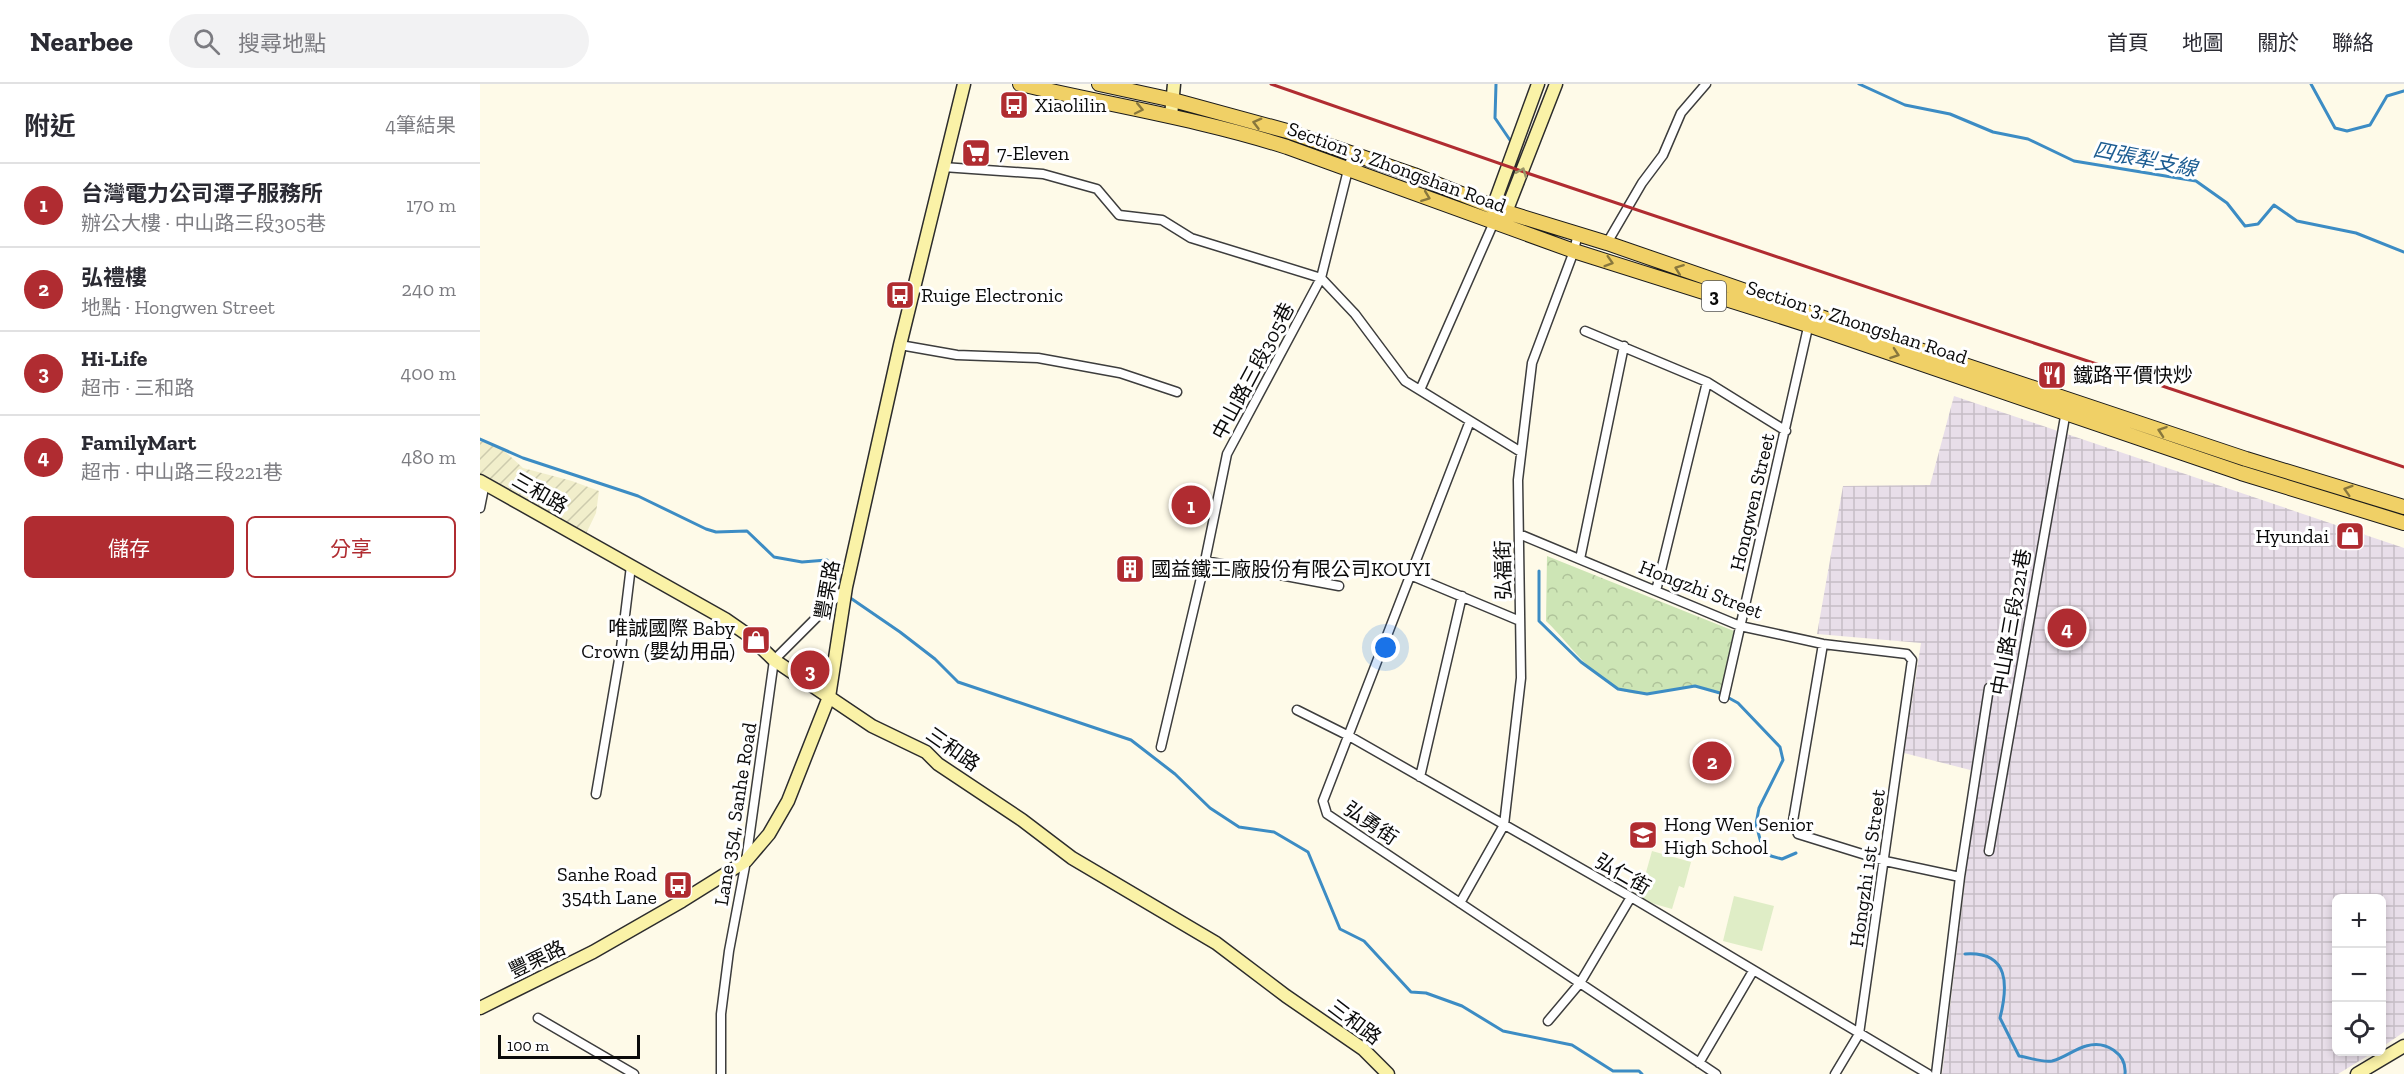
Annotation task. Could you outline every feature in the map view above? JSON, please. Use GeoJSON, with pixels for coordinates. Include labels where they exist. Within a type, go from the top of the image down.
{"type":"FeatureCollection","features":[{"type":"Feature","properties":{"kind":"main road","name":"Section 3, Zhongshan Road"},"geometry":{"type":"LineString","coordinates":[[1020,84],[1244,134],[1574,251],[2068,398],[2246,459],[2404,507]]}},
{"type":"Feature","properties":{"kind":"main road","name":"Section 3, Zhongshan Road"},"geometry":{"type":"LineString","coordinates":[[1099,84],[1173,100],[1287,131],[1414,175],[1499,209],[1606,243],[2065,414],[2404,524]]}},
{"type":"Feature","properties":{"kind":"street","name":"豐栗路"},"geometry":{"type":"LineString","coordinates":[[480,1008],[593,952],[746,861],[769,834],[788,801],[829,697],[846,587],[900,345],[964,84]]}},
{"type":"Feature","properties":{"kind":"street"},"geometry":{"type":"LineString","coordinates":[[1171,116],[1174,84]]}},
{"type":"Feature","properties":{"kind":"street"},"geometry":{"type":"LineString","coordinates":[[1499,209],[1512,153],[1538,84]]}},
{"type":"Feature","properties":{"kind":"street"},"geometry":{"type":"LineString","coordinates":[[1420,390],[1556,84]]}},
{"type":"Feature","properties":{"kind":"street"},"geometry":{"type":"LineString","coordinates":[[1606,243],[1642,183],[1663,155],[1681,113],[1706,84]]}},
{"type":"Feature","properties":{"kind":"street","name":"中山路三段305巷"},"geometry":{"type":"LineString","coordinates":[[1161,747],[1205,561],[1227,454],[1321,278],[1352,154]]}},
{"type":"Feature","properties":{"kind":"street"},"geometry":{"type":"LineString","coordinates":[[944,167],[1043,174],[1097,189],[1119,214],[1162,220],[1191,238],[1321,278],[1355,315],[1405,381],[1521,452]]}},
{"type":"Feature","properties":{"kind":"street","name":"弘福街"},"geometry":{"type":"LineString","coordinates":[[1460,903],[1504,825],[1521,678],[1518,480],[1532,363],[1574,251],[1578,233]]}},
{"type":"Feature","properties":{"kind":"street","name":"Hongwen Street"},"geometry":{"type":"LineString","coordinates":[[1724,698],[1810,320]]}},
{"type":"Feature","properties":{"kind":"street"},"geometry":{"type":"LineString","coordinates":[[1585,331],[1707,382],[1786,431]]}},
{"type":"Feature","properties":{"kind":"street"},"geometry":{"type":"LineString","coordinates":[[900,345],[957,355],[1038,358],[1120,373],[1177,392]]}},
{"type":"Feature","properties":{"kind":"street"},"geometry":{"type":"LineString","coordinates":[[1580,559],[1624,346]]}},
{"type":"Feature","properties":{"kind":"street"},"geometry":{"type":"LineString","coordinates":[[1656,591],[1707,382]]}},
{"type":"Feature","properties":{"kind":"street","name":"中山路三段221巷"},"geometry":{"type":"LineString","coordinates":[[1989,851],[2068,398]]}},
{"type":"Feature","properties":{"kind":"street","name":"弘勇街"},"geometry":{"type":"LineString","coordinates":[[1470,421],[1323,801],[1327,814],[1716,1074]]}},
{"type":"Feature","properties":{"kind":"street"},"geometry":{"type":"LineString","coordinates":[[480,508],[482,482]]}},
{"type":"Feature","properties":{"kind":"street","name":"三和路"},"geometry":{"type":"LineString","coordinates":[[482,482],[725,619],[748,635],[774,660],[872,726],[926,752],[939,764],[1022,820],[1072,858],[1216,943],[1286,996],[1363,1049],[1388,1074]]}},
{"type":"Feature","properties":{"kind":"street","name":"Hongzhi Street"},"geometry":{"type":"LineString","coordinates":[[1518,534],[1740,626],[1823,644],[1907,654],[1912,660]]}},
{"type":"Feature","properties":{"kind":"street"},"geometry":{"type":"LineString","coordinates":[[1205,561],[1339,586]]}},
{"type":"Feature","properties":{"kind":"street"},"geometry":{"type":"LineString","coordinates":[[596,794],[621,648],[631,566]]}},
{"type":"Feature","properties":{"kind":"street"},"geometry":{"type":"LineString","coordinates":[[1410,575],[1520,621]]}},
{"type":"Feature","properties":{"kind":"street"},"geometry":{"type":"LineString","coordinates":[[774,660],[846,587]]}},
{"type":"Feature","properties":{"kind":"street"},"geometry":{"type":"LineString","coordinates":[[1420,777],[1461,596]]}},
{"type":"Feature","properties":{"kind":"street"},"geometry":{"type":"LineString","coordinates":[[1823,644],[1793,821],[1798,834],[1885,861],[1960,877]]}},
{"type":"Feature","properties":{"kind":"street","name":"Lane 354, Sanhe Road"},"geometry":{"type":"LineString","coordinates":[[721,1074],[721,1014],[729,951],[746,861],[774,660]]}},
{"type":"Feature","properties":{"kind":"street","name":"Hongzhi 1st Street"},"geometry":{"type":"LineString","coordinates":[[1835,1074],[1859,1034],[1912,660]]}},
{"type":"Feature","properties":{"kind":"street"},"geometry":{"type":"LineString","coordinates":[[1936,1074],[1960,877],[1989,688]]}},
{"type":"Feature","properties":{"kind":"street","name":"弘仁街"},"geometry":{"type":"LineString","coordinates":[[1297,710],[1348,736],[1631,897],[1928,1074]]}},
{"type":"Feature","properties":{"kind":"street"},"geometry":{"type":"LineString","coordinates":[[1548,1021],[1580,983],[1631,897]]}},
{"type":"Feature","properties":{"kind":"street"},"geometry":{"type":"LineString","coordinates":[[1699,1063],[1753,970]]}},
{"type":"Feature","properties":{"kind":"street"},"geometry":{"type":"LineString","coordinates":[[538,1018],[634,1074]]}},
{"type":"Feature","properties":{"kind":"street"},"geometry":{"type":"LineString","coordinates":[[2357,1074],[2404,1046]]}},
{"type":"Feature","properties":{"kind":"shaded area"},"geometry":{"type":"Polygon","coordinates":[[[1954,396],[2404,548],[2404,1032],[2386,1044],[2386,894],[2332,894],[2332,1056],[2367,1056],[2338,1074],[1942,1074],[1978,772],[1904,753],[1921,643],[1817,634],[1843,486],[1930,485],[1954,396]]]}},
{"type":"Feature","properties":{"kind":"shaded area"},"geometry":{"type":"Polygon","coordinates":[[[480,441],[500,447],[523,468],[599,491],[596,513],[582,542],[480,481],[480,441]]]}},
{"type":"Feature","properties":{"kind":"green space"},"geometry":{"type":"Polygon","coordinates":[[[1547,556],[1734,631],[1720,693],[1693,687],[1638,694],[1611,685],[1599,676],[1546,621],[1547,556]]]}},
{"type":"Feature","properties":{"kind":"green space"},"geometry":{"type":"Polygon","coordinates":[[[1652,851],[1691,862],[1684,888],[1679,886],[1672,909],[1634,898],[1640,875],[1645,876],[1652,851]]]}},
{"type":"Feature","properties":{"kind":"green space"},"geometry":{"type":"Polygon","coordinates":[[[1734,896],[1774,906],[1762,951],[1723,941],[1734,896]]]}},
{"type":"Feature","properties":{"kind":"waterway"},"geometry":{"type":"LineString","coordinates":[[1496,84],[1495,118],[1512,143]]}},
{"type":"Feature","properties":{"kind":"waterway","name":"四張犁支線"},"geometry":{"type":"LineString","coordinates":[[1859,84],[1905,105],[1950,114],[1993,132],[2028,139],[2074,161],[2196,181],[2227,203],[2245,226],[2258,224],[2274,205],[2297,221],[2356,233],[2404,252]]}},
{"type":"Feature","properties":{"kind":"waterway"},"geometry":{"type":"LineString","coordinates":[[2311,84],[2335,128],[2347,131],[2370,125],[2387,96],[2404,91]]}},
{"type":"Feature","properties":{"kind":"waterway"},"geometry":{"type":"LineString","coordinates":[[480,439],[523,458],[638,496],[706,529],[716,532],[747,531],[774,557],[802,562],[827,560],[843,587]]}},
{"type":"Feature","properties":{"kind":"waterway"},"geometry":{"type":"LineString","coordinates":[[1539,571],[1539,621],[1581,662],[1618,689],[1647,694],[1695,686],[1720,693],[1738,703],[1780,747],[1783,760],[1759,808],[1756,824],[1761,843],[1771,856],[1782,859],[1796,853]]}},
{"type":"Feature","properties":{"kind":"waterway"},"geometry":{"type":"LineString","coordinates":[[849,597],[935,659],[958,682],[1131,740],[1175,774],[1210,808],[1239,827],[1274,832],[1308,852],[1340,929],[1364,941],[1411,992],[1426,993],[1462,1006],[1503,1031],[1572,1045],[1613,1071],[1639,1071],[1642,1074]]}},
{"type":"Feature","properties":{"kind":"waterway"},"geometry":{"type":"LineString","coordinates":[[1965,954],[1991,958],[1998,964],[2004,983],[2000,1018],[2019,1056],[2052,1061],[2086,1046],[2101,1045],[2114,1050],[2119,1055],[2123,1060],[2125,1074]]}},
{"type":"Feature","properties":{"kind":"railway"},"geometry":{"type":"LineString","coordinates":[[1271,84],[1527,173],[2404,467]]}},
{"type":"Feature","properties":{"kind":"place","name":"Xiaolilin"},"geometry":{"type":"Point","coordinates":[1014,105]}},
{"type":"Feature","properties":{"kind":"place","name":"7-Eleven"},"geometry":{"type":"Point","coordinates":[976,153]}},
{"type":"Feature","properties":{"kind":"place","name":"Ruige Electronic"},"geometry":{"type":"Point","coordinates":[900,295]}},
{"type":"Feature","properties":{"kind":"place","name":"鐵路平價快炒"},"geometry":{"type":"Point","coordinates":[2052,375]}},
{"type":"Feature","properties":{"kind":"place","name":"台灣電力公司潭子服務所"},"geometry":{"type":"Point","coordinates":[1191,505]}},
{"type":"Feature","properties":{"kind":"place","name":"Hyundai"},"geometry":{"type":"Point","coordinates":[2350,536]}},
{"type":"Feature","properties":{"kind":"place","name":"國益鐵工廠股份有限公司KOUYI"},"geometry":{"type":"Point","coordinates":[1130,569]}},
{"type":"Feature","properties":{"kind":"place","name":"FamilyMart"},"geometry":{"type":"Point","coordinates":[2067,628]}},
{"type":"Feature","properties":{"kind":"place","name":"唯誠國際 Baby Crown (嬰幼用品)"},"geometry":{"type":"Point","coordinates":[756,640]}},
{"type":"Feature","properties":{"kind":"place","name":"Hi-Life"},"geometry":{"type":"Point","coordinates":[810,670]}},
{"type":"Feature","properties":{"kind":"place","name":"弘禮樓"},"geometry":{"type":"Point","coordinates":[1712,761]}},
{"type":"Feature","properties":{"kind":"place","name":"Hong Wen Senior High School"},"geometry":{"type":"Point","coordinates":[1643,835]}},
{"type":"Feature","properties":{"kind":"place","name":"Sanhe Road 354th Lane"},"geometry":{"type":"Point","coordinates":[678,885]}}]}
